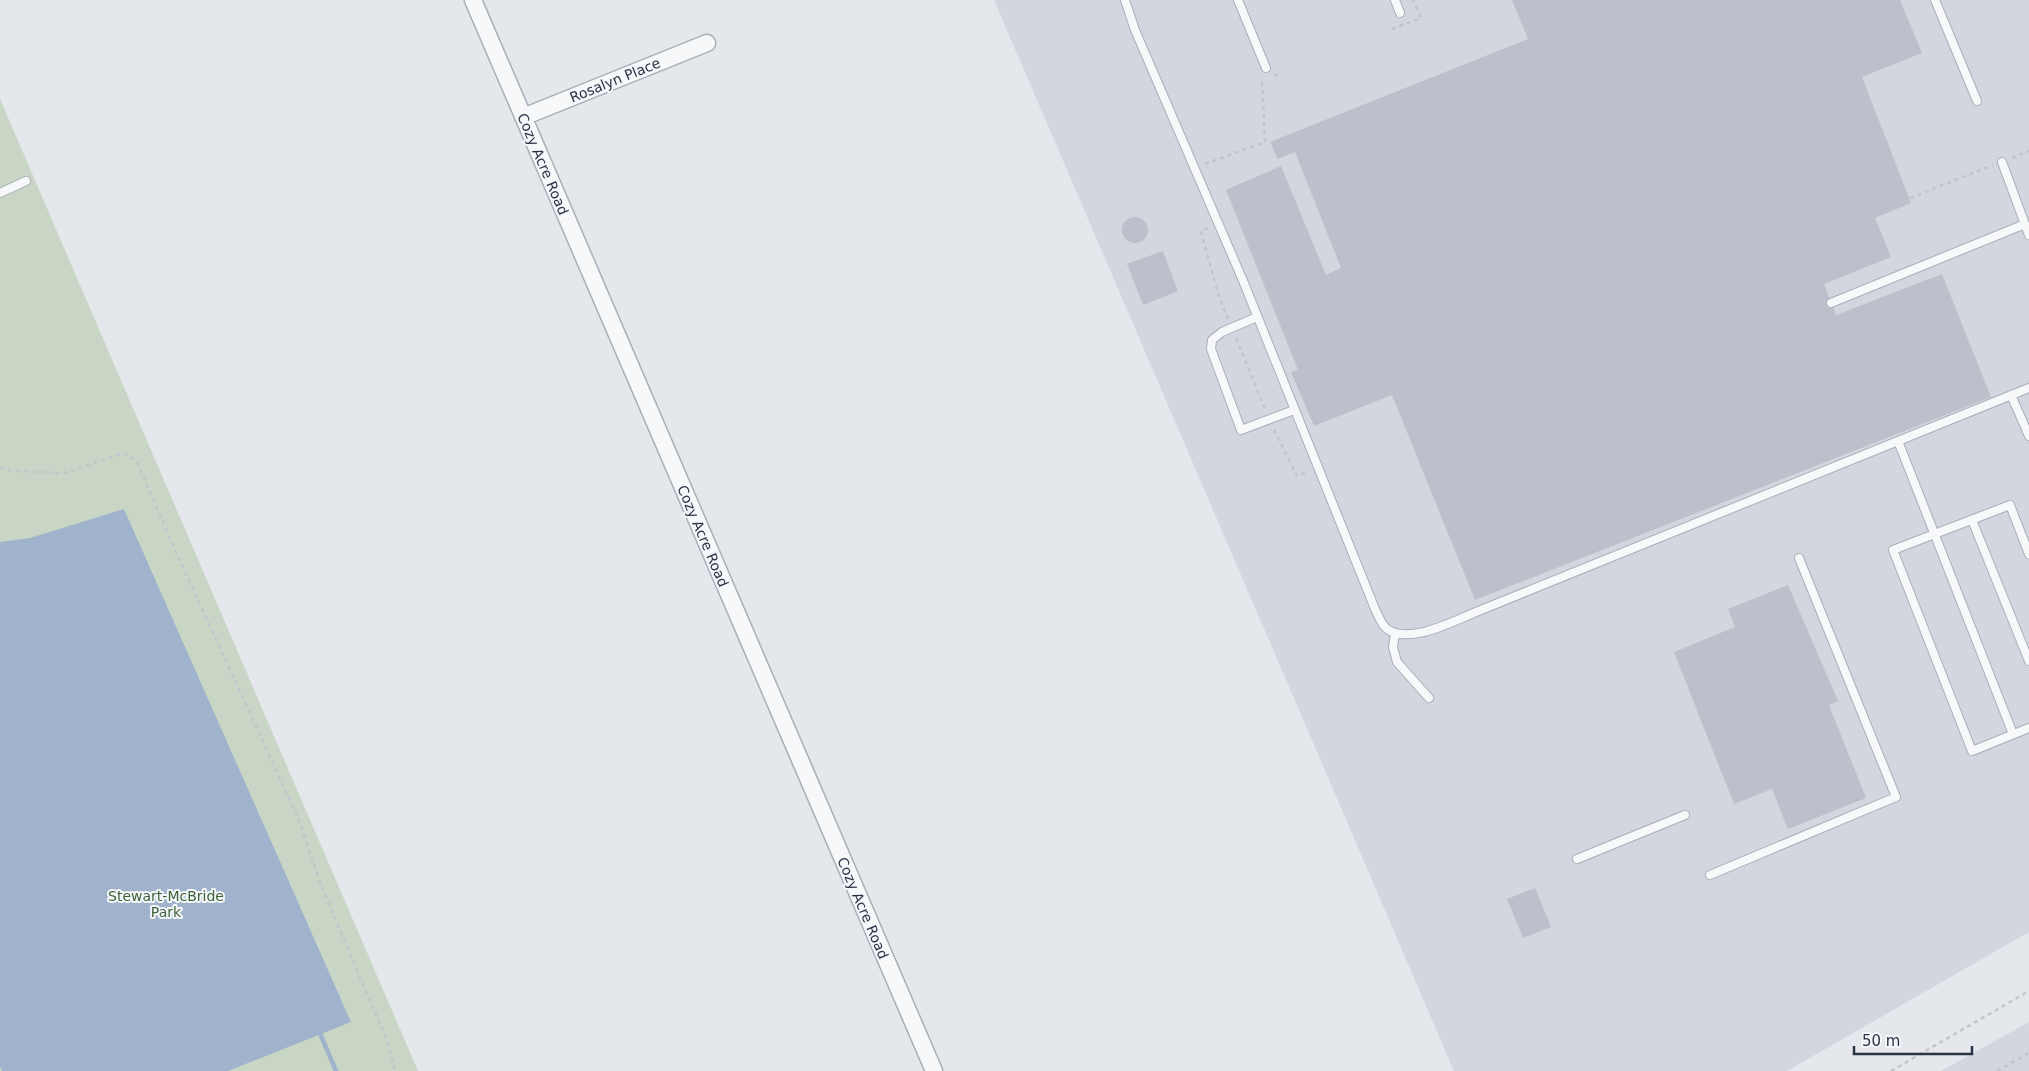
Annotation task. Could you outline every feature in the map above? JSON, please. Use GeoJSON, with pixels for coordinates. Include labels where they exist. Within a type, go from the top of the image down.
{"type":"FeatureCollection","features":[{"type":"Feature","properties":{"kind":"street","name":"Cozy Acre Road"},"geometry":{"type":"LineString","coordinates":[[474,0],[934,1071]]}},
{"type":"Feature","properties":{"kind":"street","name":"Rosalyn Place"},"geometry":{"type":"LineString","coordinates":[[523,117],[707,42]]}},
{"type":"Feature","properties":{"kind":"lane"},"geometry":{"type":"LineString","coordinates":[[1125,0],[1135,30],[1257,317],[1375,610],[1386,629],[1395,633],[1404,635],[1427,631],[2029,388]]}},
{"type":"Feature","properties":{"kind":"lane"},"geometry":{"type":"LineString","coordinates":[[1238,0],[1266,68]]}},
{"type":"Feature","properties":{"kind":"lane"},"geometry":{"type":"LineString","coordinates":[[1394,0],[1400,13]]}},
{"type":"Feature","properties":{"kind":"lane"},"geometry":{"type":"LineString","coordinates":[[1935,0],[1977,101]]}},
{"type":"Feature","properties":{"kind":"lane"},"geometry":{"type":"LineString","coordinates":[[2002,162],[2029,235]]}},
{"type":"Feature","properties":{"kind":"lane"},"geometry":{"type":"LineString","coordinates":[[0,193],[26,181]]}},
{"type":"Feature","properties":{"kind":"lane"},"geometry":{"type":"LineString","coordinates":[[1831,303],[2025,224]]}},
{"type":"Feature","properties":{"kind":"lane"},"geometry":{"type":"LineString","coordinates":[[1257,317],[1222,332],[1212,340],[1211,349],[1242,430],[1294,410]]}},
{"type":"Feature","properties":{"kind":"lane"},"geometry":{"type":"LineString","coordinates":[[2012,395],[2029,436]]}},
{"type":"Feature","properties":{"kind":"lane"},"geometry":{"type":"LineString","coordinates":[[1898,441],[2013,734]]}},
{"type":"Feature","properties":{"kind":"lane"},"geometry":{"type":"LineString","coordinates":[[2029,554],[2010,505],[1893,550],[1972,751],[2029,728]]}},
{"type":"Feature","properties":{"kind":"lane"},"geometry":{"type":"LineString","coordinates":[[1972,520],[2029,661]]}},
{"type":"Feature","properties":{"kind":"lane"},"geometry":{"type":"LineString","coordinates":[[1710,875],[1896,797],[1799,558]]}},
{"type":"Feature","properties":{"kind":"lane"},"geometry":{"type":"LineString","coordinates":[[1395,633],[1396,662],[1429,698]]}},
{"type":"Feature","properties":{"kind":"lane"},"geometry":{"type":"LineString","coordinates":[[1576,859],[1685,815]]}},
{"type":"Feature","properties":{"kind":"path"},"geometry":{"type":"LineString","coordinates":[[1194,168],[1265,142],[1262,81],[1282,74]]}},
{"type":"Feature","properties":{"kind":"path"},"geometry":{"type":"LineString","coordinates":[[1910,198],[2029,150]]}},
{"type":"Feature","properties":{"kind":"path"},"geometry":{"type":"LineString","coordinates":[[1218,224],[1201,231],[1219,298],[1269,420],[1297,476],[1317,468]]}},
{"type":"Feature","properties":{"kind":"path"},"geometry":{"type":"LineString","coordinates":[[0,466],[11,471],[64,473],[124,454],[136,460],[175,550],[298,818],[323,890],[388,1043],[395,1071]]}},
{"type":"Feature","properties":{"kind":"path"},"geometry":{"type":"LineString","coordinates":[[1891,1071],[2029,991]]}},
{"type":"Feature","properties":{"kind":"path"},"geometry":{"type":"LineString","coordinates":[[1997,1071],[2029,1053]]}},
{"type":"Feature","properties":{"kind":"shaded area"},"geometry":{"type":"Polygon","coordinates":[[[994,0],[2029,0],[2029,932],[1787,1071],[1454,1071],[994,0]]]}},
{"type":"Feature","properties":{"kind":"shaded area"},"geometry":{"type":"Polygon","coordinates":[[[2029,1022],[2029,1071],[1941,1071],[2029,1022]]]}},
{"type":"Feature","properties":{"kind":"green space","name":"Stewart-McBride Park"},"geometry":{"type":"Polygon","coordinates":[[[0,99],[418,1071],[0,1071],[0,99]]]}},
{"type":"Feature","properties":{"kind":"water","name":"Stewart-McBride Park"},"geometry":{"type":"Polygon","coordinates":[[[124,509],[351,1022],[228,1071],[2,1071],[0,1067],[0,542],[30,538],[124,509]]]}},
{"type":"Feature","properties":{"kind":"building"},"geometry":{"type":"Polygon","coordinates":[[[1512,0],[1900,0],[1922,53],[1862,77],[1911,203],[1875,218],[1891,257],[1824,284],[1836,315],[1942,274],[1991,397],[1475,600],[1392,395],[1314,426],[1291,372],[1298,370],[1226,190],[1281,166],[1326,275],[1341,268],[1295,152],[1278,159],[1270,142],[1528,39],[1512,0]]]}},
{"type":"Feature","properties":{"kind":"building"},"geometry":{"type":"Polygon","coordinates":[[[1135,217],[1144,221],[1148,230],[1144,239],[1135,243],[1126,239],[1122,230],[1126,221],[1135,217]]]}},
{"type":"Feature","properties":{"kind":"building"},"geometry":{"type":"Polygon","coordinates":[[[1163,251],[1178,291],[1143,305],[1127,264],[1163,251]]]}},
{"type":"Feature","properties":{"kind":"building"},"geometry":{"type":"Polygon","coordinates":[[[1788,585],[1838,701],[1829,705],[1866,798],[1788,829],[1772,789],[1734,804],[1674,652],[1735,627],[1728,609],[1788,585]]]}},
{"type":"Feature","properties":{"kind":"building"},"geometry":{"type":"Polygon","coordinates":[[[1535,888],[1551,927],[1523,938],[1507,899],[1535,888]]]}},
{"type":"Feature","properties":{"kind":"waterway"},"geometry":{"type":"LineString","coordinates":[[319,1031],[336,1071]]}}]}
